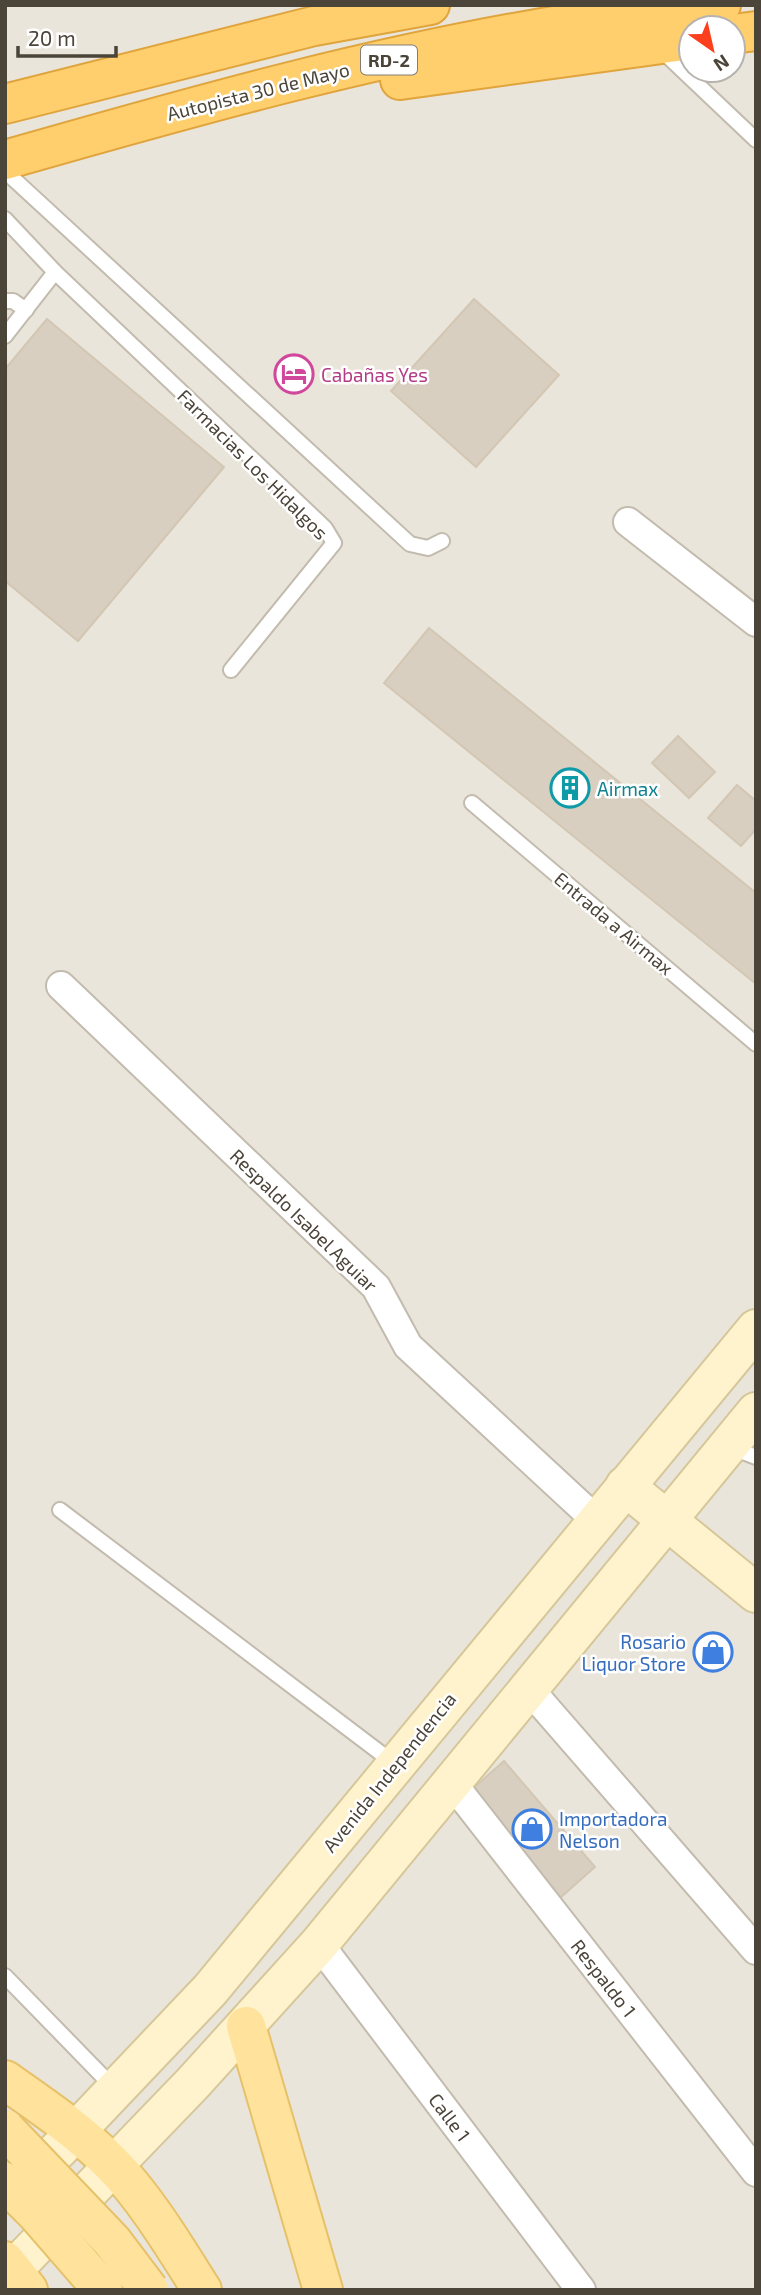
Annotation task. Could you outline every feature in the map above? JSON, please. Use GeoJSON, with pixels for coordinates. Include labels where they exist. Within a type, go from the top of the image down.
{"type":"FeatureCollection","features":[{"type":"Feature","properties":{"kind":"highway"},"geometry":{"type":"LineString","coordinates":[[314,26],[351,5]]}},
{"type":"Feature","properties":{"kind":"highway","name":"RD-2"},"geometry":{"type":"LineString","coordinates":[[16,96],[314,26],[430,5]]}},
{"type":"Feature","properties":{"kind":"highway","name":"Autopista 30 de Mayo"},"geometry":{"type":"LineString","coordinates":[[5,160],[200,104],[432,50],[579,22],[721,5]]}},
{"type":"Feature","properties":{"kind":"highway"},"geometry":{"type":"LineString","coordinates":[[200,104],[474,71],[673,43]]}},
{"type":"Feature","properties":{"kind":"main road","name":"Avenida Independencia"},"geometry":{"type":"LineString","coordinates":[[5,2200],[76,2131],[210,1990],[756,1329]]}},
{"type":"Feature","properties":{"kind":"main road"},"geometry":{"type":"LineString","coordinates":[[13,2275],[319,1944],[669,1520],[742,1452],[756,1412]]}},
{"type":"Feature","properties":{"kind":"main road"},"geometry":{"type":"LineString","coordinates":[[625,1486],[756,1592]]}},
{"type":"Feature","properties":{"kind":"main road"},"geometry":{"type":"LineString","coordinates":[[246,2026],[323,2290]]}},
{"type":"Feature","properties":{"kind":"main road"},"geometry":{"type":"LineString","coordinates":[[5,2080],[76,2131],[113,2165],[164,2230],[202,2290]]}},
{"type":"Feature","properties":{"kind":"main road"},"geometry":{"type":"LineString","coordinates":[[5,2129],[112,2241],[149,2290]]}},
{"type":"Feature","properties":{"kind":"main road"},"geometry":{"type":"LineString","coordinates":[[5,2182],[37,2214],[103,2290]]}},
{"type":"Feature","properties":{"kind":"street"},"geometry":{"type":"LineString","coordinates":[[628,522],[756,622]]}},
{"type":"Feature","properties":{"kind":"street","name":"Respaldo Isabel Aguiar"},"geometry":{"type":"LineString","coordinates":[[61,986],[376,1287],[408,1346],[596,1520]]}},
{"type":"Feature","properties":{"kind":"street"},"geometry":{"type":"LineString","coordinates":[[529,1689],[756,1950]]}},
{"type":"Feature","properties":{"kind":"street","name":"Respaldo 1"},"geometry":{"type":"LineString","coordinates":[[452,1783],[756,2172]]}},
{"type":"Feature","properties":{"kind":"street","name":"Calle 1"},"geometry":{"type":"LineString","coordinates":[[319,1944],[582,2290]]}},
{"type":"Feature","properties":{"kind":"lane"},"geometry":{"type":"LineString","coordinates":[[673,43],[756,140]]}},
{"type":"Feature","properties":{"kind":"lane"},"geometry":{"type":"LineString","coordinates":[[5,171],[410,544],[428,548],[442,541]]}},
{"type":"Feature","properties":{"kind":"lane"},"geometry":{"type":"LineString","coordinates":[[5,219],[55,272],[5,336]]}},
{"type":"Feature","properties":{"kind":"lane","name":"Farmacias Los Hidalgos"},"geometry":{"type":"LineString","coordinates":[[55,272],[325,528],[334,543],[231,670]]}},
{"type":"Feature","properties":{"kind":"lane"},"geometry":{"type":"LineString","coordinates":[[5,301],[13,301],[26,310]]}},
{"type":"Feature","properties":{"kind":"lane","name":"Entrada a Airmax"},"geometry":{"type":"LineString","coordinates":[[472,803],[756,1044]]}},
{"type":"Feature","properties":{"kind":"lane"},"geometry":{"type":"LineString","coordinates":[[60,1510],[396,1764]]}},
{"type":"Feature","properties":{"kind":"lane"},"geometry":{"type":"LineString","coordinates":[[5,1976],[116,2090]]}},
{"type":"Feature","properties":{"kind":"shaded area"},"geometry":{"type":"Polygon","coordinates":[[[5,5],[756,5],[756,2290],[5,2290],[5,5]]]}},
{"type":"Feature","properties":{"kind":"building"},"geometry":{"type":"Polygon","coordinates":[[[474,299],[559,375],[476,467],[391,391],[474,299]]]}},
{"type":"Feature","properties":{"kind":"building"},"geometry":{"type":"Polygon","coordinates":[[[47,319],[224,467],[78,641],[5,581],[5,369],[47,319]]]}},
{"type":"Feature","properties":{"kind":"building","name":"Airmax"},"geometry":{"type":"Polygon","coordinates":[[[429,628],[756,893],[756,984],[384,683],[429,628]]]}},
{"type":"Feature","properties":{"kind":"building"},"geometry":{"type":"Polygon","coordinates":[[[678,736],[715,772],[689,798],[652,763],[678,736]]]}},
{"type":"Feature","properties":{"kind":"building"},"geometry":{"type":"Polygon","coordinates":[[[737,785],[756,801],[756,829],[741,846],[708,818],[737,785]]]}},
{"type":"Feature","properties":{"kind":"building","name":"Importadora Nelson"},"geometry":{"type":"Polygon","coordinates":[[[504,1761],[595,1867],[560,1898],[469,1792],[504,1761]]]}},
{"type":"Feature","properties":{"kind":"place","name":"Cabañas Yes"},"geometry":{"type":"Point","coordinates":[294,374]}},
{"type":"Feature","properties":{"kind":"place","name":"Airmax"},"geometry":{"type":"Point","coordinates":[570,788]}},
{"type":"Feature","properties":{"kind":"place","name":"Rosario Liquor Store"},"geometry":{"type":"Point","coordinates":[713,1652]}},
{"type":"Feature","properties":{"kind":"place","name":"Importadora Nelson"},"geometry":{"type":"Point","coordinates":[532,1829]}}]}
